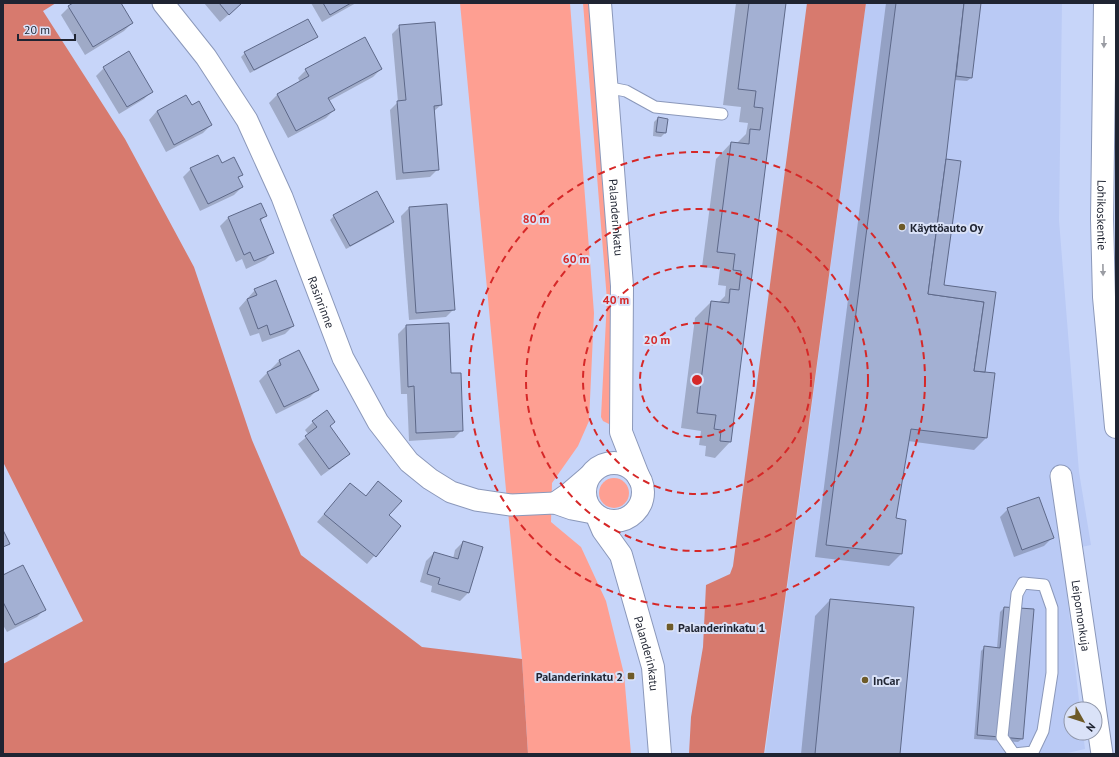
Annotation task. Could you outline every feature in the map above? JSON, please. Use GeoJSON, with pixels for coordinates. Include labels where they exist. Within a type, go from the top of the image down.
{"type":"FeatureCollection","features":[{"type":"Feature","properties":{"kind":"street","name":"Rasinrinne"},"geometry":{"type":"LineString","coordinates":[[163,3],[206,57],[248,120],[282,197],[343,358],[378,422],[409,462],[430,479],[451,492],[476,500],[511,505],[555,503],[595,515]]}},
{"type":"Feature","properties":{"kind":"street","name":"Palanderinkatu"},"geometry":{"type":"LineString","coordinates":[[600,3],[622,286],[621,432],[639,478]]}},
{"type":"Feature","properties":{"kind":"street","name":"Lohikoskentie"},"geometry":{"type":"LineString","coordinates":[[1105,3],[1102,220],[1109,357],[1116,427]]}},
{"type":"Feature","properties":{"kind":"street"},"geometry":{"type":"LineString","coordinates":[[621,432],[609,452],[586,483],[585,495],[588,507],[595,515],[606,520],[615,522],[624,519],[633,514],[639,507]]}},
{"type":"Feature","properties":{"kind":"street"},"geometry":{"type":"LineString","coordinates":[[555,503],[606,464],[616,463],[625,465],[633,471],[639,478],[643,488],[642,498],[621,555]]}},
{"type":"Feature","properties":{"kind":"street","name":"Leipomonkuja"},"geometry":{"type":"LineString","coordinates":[[1061,476],[1102,754]]}},
{"type":"Feature","properties":{"kind":"street","name":"Palanderinkatu"},"geometry":{"type":"LineString","coordinates":[[595,515],[603,530],[621,555],[653,667],[660,754]]}},
{"type":"Feature","properties":{"kind":"lane"},"geometry":{"type":"LineString","coordinates":[[606,87],[626,91],[655,107],[722,114]]}},
{"type":"Feature","properties":{"kind":"lane"},"geometry":{"type":"LineString","coordinates":[[1023,583],[1044,585],[1052,608],[1052,673],[1043,731],[1032,753],[1014,754],[1002,738],[1017,594],[1023,583]]}},
{"type":"Feature","properties":{"kind":"shaded area"},"geometry":{"type":"Polygon","coordinates":[[[3,3],[56,3],[43,11],[125,139],[194,267],[252,440],[301,555],[422,647],[522,659],[528,754],[3,754],[3,664],[83,621],[3,462],[3,3]]]}},
{"type":"Feature","properties":{"kind":"shaded area"},"geometry":{"type":"Polygon","coordinates":[[[460,3],[570,3],[594,313],[589,421],[578,446],[552,483],[551,522],[581,547],[606,601],[624,674],[631,754],[528,754],[522,659],[460,3]]]}},
{"type":"Feature","properties":{"kind":"shaded area"},"geometry":{"type":"Polygon","coordinates":[[[583,3],[593,3],[616,303],[611,425],[603,421],[601,417],[607,300],[583,3]]]}},
{"type":"Feature","properties":{"kind":"shaded area"},"geometry":{"type":"Polygon","coordinates":[[[807,3],[866,3],[764,754],[689,754],[691,717],[703,647],[706,585],[730,574],[733,566],[807,3]]]}},
{"type":"Feature","properties":{"kind":"shaded area"},"geometry":{"type":"Polygon","coordinates":[[[866,3],[1062,3],[1059,220],[1079,472],[1091,545],[1062,551],[1079,701],[1063,701],[1063,741],[1084,741],[1085,749],[1063,754],[765,754],[866,3]]]}},
{"type":"Feature","properties":{"kind":"shaded area"},"geometry":{"type":"Polygon","coordinates":[[[614,478],[625,482],[629,493],[625,504],[614,508],[603,504],[599,493],[603,482],[614,478]]]}},
{"type":"Feature","properties":{"kind":"building"},"geometry":{"type":"Polygon","coordinates":[[[73,3],[121,3],[133,23],[93,47],[68,6],[73,3]]]}},
{"type":"Feature","properties":{"kind":"building"},"geometry":{"type":"Polygon","coordinates":[[[219,3],[242,3],[229,15],[219,3]]]}},
{"type":"Feature","properties":{"kind":"building"},"geometry":{"type":"Polygon","coordinates":[[[323,3],[351,3],[330,15],[323,3]]]}},
{"type":"Feature","properties":{"kind":"building"},"geometry":{"type":"Polygon","coordinates":[[[749,3],[786,3],[731,442],[720,441],[721,430],[714,429],[716,415],[697,413],[711,301],[729,303],[730,289],[739,290],[741,271],[733,270],[735,254],[717,252],[731,142],[749,144],[750,129],[760,130],[763,108],[754,107],[756,91],[738,89],[749,3]]]}},
{"type":"Feature","properties":{"kind":"building","name":"Käyttöauto Oy"},"geometry":{"type":"Polygon","coordinates":[[[896,3],[964,3],[946,159],[928,294],[984,302],[974,371],[995,373],[987,438],[911,429],[896,518],[906,520],[902,554],[826,545],[896,3]]]}},
{"type":"Feature","properties":{"kind":"building"},"geometry":{"type":"Polygon","coordinates":[[[964,3],[981,3],[972,78],[956,76],[964,3]]]}},
{"type":"Feature","properties":{"kind":"building"},"geometry":{"type":"Polygon","coordinates":[[[308,19],[318,37],[254,70],[244,52],[308,19]]]}},
{"type":"Feature","properties":{"kind":"building"},"geometry":{"type":"Polygon","coordinates":[[[435,22],[442,105],[434,106],[439,170],[403,173],[397,101],[406,100],[399,25],[435,22]]]}},
{"type":"Feature","properties":{"kind":"building"},"geometry":{"type":"Polygon","coordinates":[[[365,37],[382,69],[328,98],[335,110],[296,131],[277,94],[309,76],[305,69],[365,37]]]}},
{"type":"Feature","properties":{"kind":"building"},"geometry":{"type":"Polygon","coordinates":[[[129,51],[153,92],[127,107],[103,67],[129,51]]]}},
{"type":"Feature","properties":{"kind":"building"},"geometry":{"type":"Polygon","coordinates":[[[186,95],[192,105],[199,101],[212,125],[174,145],[157,111],[186,95]]]}},
{"type":"Feature","properties":{"kind":"building"},"geometry":{"type":"Polygon","coordinates":[[[658,117],[668,119],[666,133],[656,132],[658,117]]]}},
{"type":"Feature","properties":{"kind":"building"},"geometry":{"type":"Polygon","coordinates":[[[218,155],[222,163],[234,157],[243,175],[238,177],[243,187],[208,204],[190,168],[218,155]]]}},
{"type":"Feature","properties":{"kind":"building"},"geometry":{"type":"Polygon","coordinates":[[[946,159],[961,161],[944,285],[996,292],[985,372],[974,371],[984,302],[928,294],[946,159]]]}},
{"type":"Feature","properties":{"kind":"building"},"geometry":{"type":"Polygon","coordinates":[[[377,191],[394,222],[350,246],[333,215],[377,191]]]}},
{"type":"Feature","properties":{"kind":"building"},"geometry":{"type":"Polygon","coordinates":[[[261,203],[267,216],[260,219],[274,253],[254,261],[250,252],[244,255],[228,217],[261,203]]]}},
{"type":"Feature","properties":{"kind":"building"},"geometry":{"type":"Polygon","coordinates":[[[447,204],[455,310],[416,313],[409,207],[447,204]]]}},
{"type":"Feature","properties":{"kind":"building"},"geometry":{"type":"Polygon","coordinates":[[[276,280],[294,326],[270,335],[267,325],[258,329],[247,299],[257,295],[254,289],[276,280]]]}},
{"type":"Feature","properties":{"kind":"building"},"geometry":{"type":"Polygon","coordinates":[[[449,323],[451,373],[461,373],[463,431],[416,433],[414,386],[408,387],[406,325],[449,323]]]}},
{"type":"Feature","properties":{"kind":"building"},"geometry":{"type":"Polygon","coordinates":[[[299,350],[319,390],[284,407],[267,372],[281,365],[279,360],[299,350]]]}},
{"type":"Feature","properties":{"kind":"building"},"geometry":{"type":"Polygon","coordinates":[[[327,410],[335,422],[330,426],[350,454],[329,469],[305,436],[317,427],[312,421],[327,410]]]}},
{"type":"Feature","properties":{"kind":"building"},"geometry":{"type":"Polygon","coordinates":[[[378,481],[402,501],[389,515],[401,526],[376,557],[324,514],[350,483],[366,496],[378,481]]]}},
{"type":"Feature","properties":{"kind":"building"},"geometry":{"type":"Polygon","coordinates":[[[1039,497],[1054,538],[1022,550],[1007,508],[1039,497]]]}},
{"type":"Feature","properties":{"kind":"building"},"geometry":{"type":"Polygon","coordinates":[[[3,530],[10,544],[3,547],[3,530]]]}},
{"type":"Feature","properties":{"kind":"building"},"geometry":{"type":"Polygon","coordinates":[[[463,541],[483,547],[469,593],[438,584],[440,578],[427,574],[434,552],[458,559],[463,541]]]}},
{"type":"Feature","properties":{"kind":"building"},"geometry":{"type":"Polygon","coordinates":[[[23,565],[46,610],[15,625],[3,602],[3,575],[23,565]]]}},
{"type":"Feature","properties":{"kind":"building","name":"InCar"},"geometry":{"type":"Polygon","coordinates":[[[830,599],[914,607],[900,754],[815,754],[830,599]]]}},
{"type":"Feature","properties":{"kind":"building"},"geometry":{"type":"Polygon","coordinates":[[[1004,607],[1034,609],[1023,739],[977,735],[984,646],[1000,648],[1004,607]]]}},
{"type":"Feature","properties":{"kind":"place","name":"Käyttöauto Oy"},"geometry":{"type":"Point","coordinates":[902,227]}},
{"type":"Feature","properties":{"kind":"place","name":"Palanderinkatu 1"},"geometry":{"type":"Point","coordinates":[670,627]}},
{"type":"Feature","properties":{"kind":"place","name":"Palanderinkatu 2"},"geometry":{"type":"Point","coordinates":[631,676]}},
{"type":"Feature","properties":{"kind":"place","name":"InCar"},"geometry":{"type":"Point","coordinates":[865,680]}}]}
